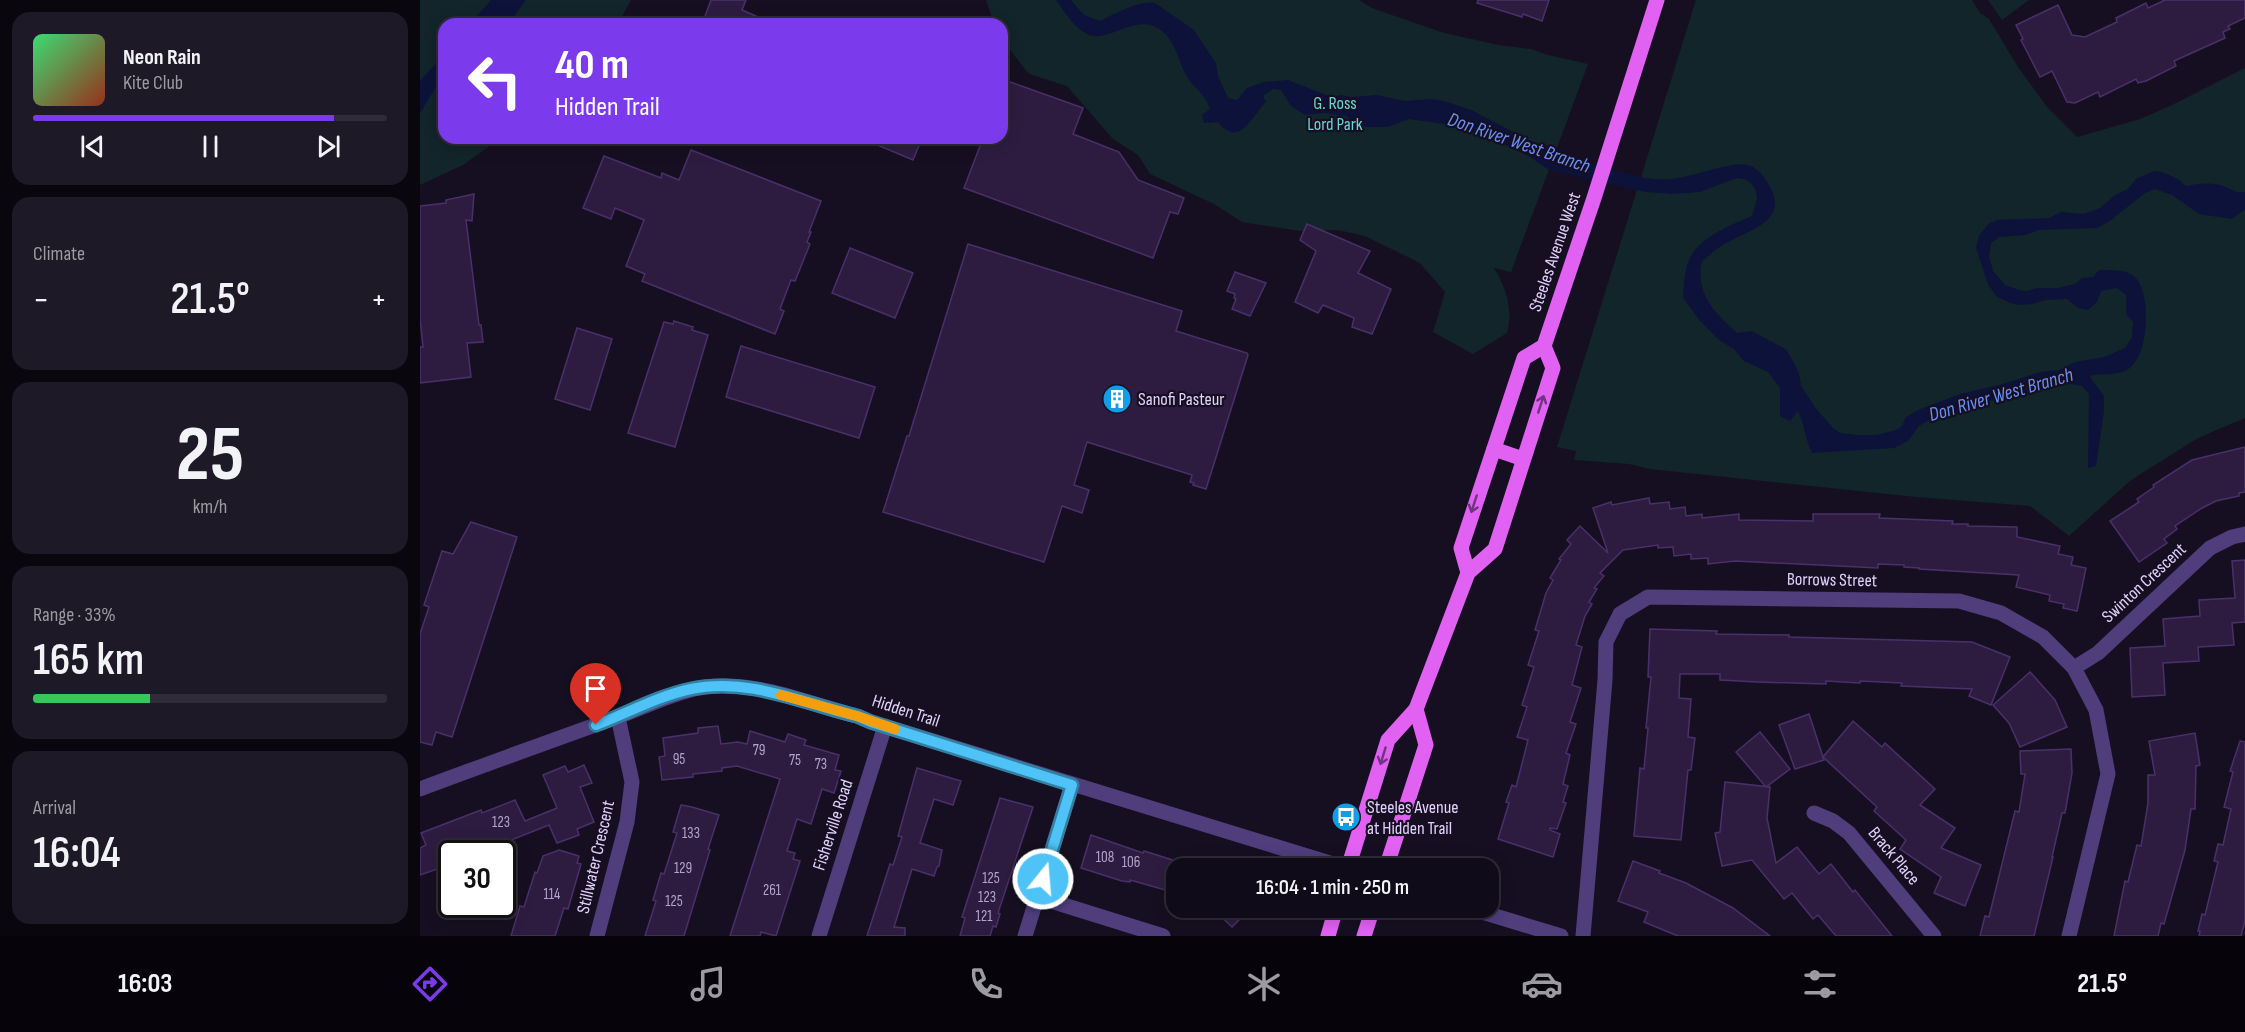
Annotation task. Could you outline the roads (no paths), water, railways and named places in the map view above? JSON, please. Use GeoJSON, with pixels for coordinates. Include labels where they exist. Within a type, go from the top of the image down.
{"type":"FeatureCollection","features":[{"type":"Feature","properties":{"kind":"main road","name":"Steeles Avenue West"},"geometry":{"type":"LineString","coordinates":[[1544,346],[1657,0]]}},
{"type":"Feature","properties":{"kind":"main road"},"geometry":{"type":"LineString","coordinates":[[1350,858],[1388,740],[1416,709],[1468,573],[1495,549],[1553,368],[1544,346],[1524,358],[1503,416],[1461,548],[1468,573]]}},
{"type":"Feature","properties":{"kind":"main road"},"geometry":{"type":"LineString","coordinates":[[1494,449],[1523,459]]}},
{"type":"Feature","properties":{"kind":"main road"},"geometry":{"type":"LineString","coordinates":[[1389,858],[1426,745],[1416,709]]}},
{"type":"Feature","properties":{"kind":"main road"},"geometry":{"type":"LineString","coordinates":[[1328,936],[1333,918]]}},
{"type":"Feature","properties":{"kind":"main road"},"geometry":{"type":"LineString","coordinates":[[1364,936],[1370,918]]}},
{"type":"Feature","properties":{"kind":"street","name":"Swinton Crescent"},"geometry":{"type":"LineString","coordinates":[[2074,668],[2098,652],[2210,548],[2232,537],[2245,534]]}},
{"type":"Feature","properties":{"kind":"street","name":"Borrows Street"},"geometry":{"type":"LineString","coordinates":[[1583,936],[1605,680],[1606,642],[1620,614],[1648,597],[1959,601],[2001,613],[2043,637],[2074,668],[2097,710],[2108,774],[2069,936]]}},
{"type":"Feature","properties":{"kind":"street","name":"Hidden Trail"},"geometry":{"type":"LineString","coordinates":[[420,789],[618,717],[660,698],[690,689],[731,686],[761,689],[857,716],[1072,785],[1314,858]]}},
{"type":"Feature","properties":{"kind":"street","name":"Stillwater Crescent"},"geometry":{"type":"LineString","coordinates":[[597,936],[627,822],[632,782],[618,717]]}},
{"type":"Feature","properties":{"kind":"street","name":"Fisherville Road"},"geometry":{"type":"LineString","coordinates":[[819,936],[885,726]]}},
{"type":"Feature","properties":{"kind":"street"},"geometry":{"type":"LineString","coordinates":[[1025,936],[1072,785]]}},
{"type":"Feature","properties":{"kind":"street","name":"Brack Place"},"geometry":{"type":"LineString","coordinates":[[1814,813],[1833,820],[1849,833],[1934,936]]}},
{"type":"Feature","properties":{"kind":"street"},"geometry":{"type":"LineString","coordinates":[[1038,897],[1163,936]]}},
{"type":"Feature","properties":{"kind":"street"},"geometry":{"type":"LineString","coordinates":[[1499,917],[1561,936]]}},
{"type":"Feature","properties":{"kind":"water"},"geometry":{"type":"Polygon","coordinates":[[[491,0],[526,0],[512,18],[475,18],[491,0]]]}},
{"type":"Feature","properties":{"kind":"water","name":"Don River West Branch"},"geometry":{"type":"Polygon","coordinates":[[[1056,0],[1071,0],[1084,15],[1100,21],[1135,6],[1155,3],[1194,30],[1216,63],[1218,76],[1228,98],[1237,100],[1247,88],[1264,82],[1288,80],[1331,97],[1376,95],[1405,101],[1431,99],[1444,101],[1471,110],[1527,140],[1550,146],[1610,169],[1643,177],[1672,179],[1732,165],[1752,166],[1770,187],[1775,198],[1775,208],[1771,216],[1756,228],[1718,248],[1702,261],[1701,283],[1704,293],[1714,310],[1737,333],[1752,331],[1787,350],[1799,373],[1801,386],[1817,410],[1834,429],[1841,433],[1877,435],[1896,430],[1902,426],[1906,417],[1918,410],[1960,394],[2040,372],[2059,370],[2075,362],[2104,357],[2125,348],[2132,337],[2133,322],[2126,314],[2126,295],[2117,288],[2101,291],[2097,302],[2088,310],[2078,308],[2067,299],[2020,305],[1996,296],[1988,284],[1976,248],[1979,236],[1988,224],[1997,220],[2049,218],[2061,212],[2084,214],[2100,208],[2115,195],[2128,189],[2136,179],[2154,171],[2178,179],[2186,186],[2221,185],[2237,192],[2245,192],[2245,209],[2232,219],[2199,214],[2172,195],[2155,189],[2145,193],[2098,228],[2038,230],[2026,235],[1999,237],[1991,243],[1989,256],[1993,271],[2005,285],[2019,290],[2058,288],[2075,284],[2082,278],[2093,277],[2099,270],[2118,270],[2132,274],[2140,285],[2144,297],[2146,326],[2140,354],[2125,371],[2090,377],[2104,396],[2096,466],[2088,468],[2089,394],[2082,386],[2065,383],[1978,404],[1957,414],[1944,411],[1919,426],[1908,441],[1894,448],[1812,453],[1798,411],[1790,421],[1780,416],[1780,388],[1768,372],[1744,361],[1734,349],[1719,340],[1701,322],[1683,298],[1686,269],[1694,252],[1716,233],[1752,216],[1757,199],[1756,191],[1752,184],[1744,179],[1737,178],[1700,192],[1672,194],[1646,192],[1549,170],[1530,157],[1488,137],[1444,124],[1409,119],[1387,127],[1366,127],[1356,124],[1346,116],[1323,113],[1305,115],[1291,106],[1281,90],[1273,89],[1263,96],[1266,102],[1250,122],[1239,131],[1232,132],[1218,122],[1204,123],[1202,115],[1210,109],[1208,104],[1189,80],[1174,46],[1162,31],[1142,24],[1104,35],[1087,34],[1073,23],[1056,0]]]}},
{"type":"Feature","properties":{"kind":"water"},"geometry":{"type":"Polygon","coordinates":[[[438,61],[438,84],[420,113],[420,81],[438,61]]]}},
{"type":"Feature","properties":{"kind":"place","name":"Sanofi Pasteur"},"geometry":{"type":"Point","coordinates":[1117,399]}},
{"type":"Feature","properties":{"kind":"place","name":"Steeles Avenue at Hidden Trail"},"geometry":{"type":"Point","coordinates":[1346,817]}},
{"type":"Feature","properties":{"kind":"park label","name":"G. Ross Lord Park"},"geometry":{"type":"Point","coordinates":[1335,113]}}]}
